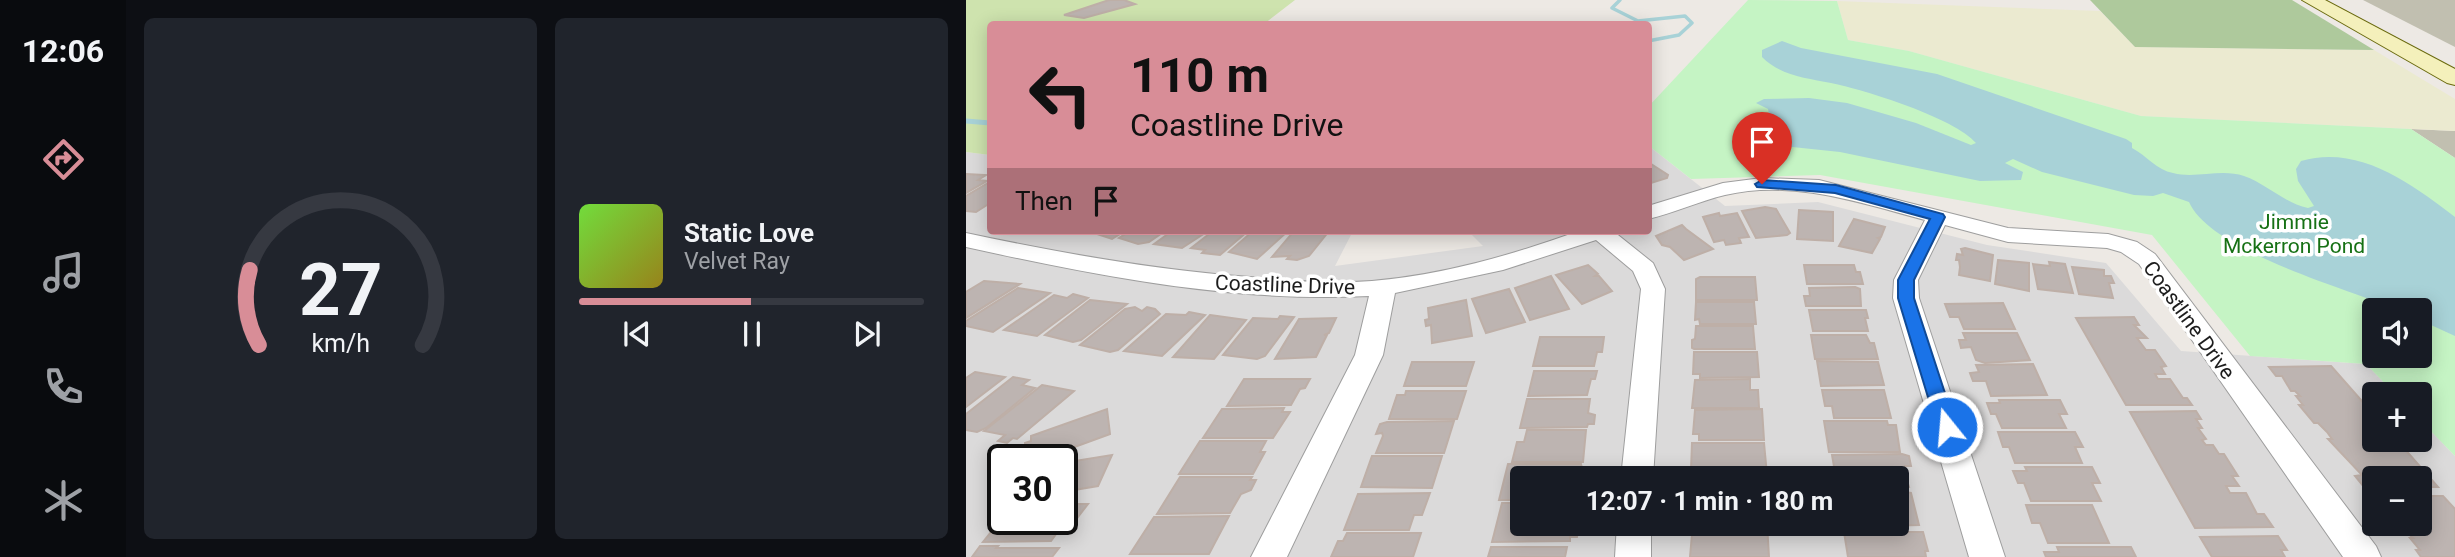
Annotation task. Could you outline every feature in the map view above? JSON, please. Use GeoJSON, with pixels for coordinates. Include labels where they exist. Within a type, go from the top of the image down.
{"type":"FeatureCollection","features":[{"type":"Feature","properties":{"kind":"main road"},"geometry":{"type":"LineString","coordinates":[[2311,0],[2455,78]]}},
{"type":"Feature","properties":{"kind":"main road"},"geometry":{"type":"LineString","coordinates":[[2335,0],[2455,65]]}},
{"type":"Feature","properties":{"kind":"street","name":"Coastline Drive"},"geometry":{"type":"LineString","coordinates":[[1652,213],[1711,191],[1762,184],[1836,189],[2008,235],[2108,241],[2129,247],[2147,259],[2363,557]]}},
{"type":"Feature","properties":{"kind":"street"},"geometry":{"type":"LineString","coordinates":[[1938,217],[1906,280],[1906,298],[1987,557]]}},
{"type":"Feature","properties":{"kind":"street","name":"Coastline Drive"},"geometry":{"type":"LineString","coordinates":[[966,240],[1195,281],[1341,290],[1384,287],[1470,273],[1527,258],[1589,235]]}},
{"type":"Feature","properties":{"kind":"street"},"geometry":{"type":"LineString","coordinates":[[1605,235],[1644,268],[1653,289],[1638,466]]}},
{"type":"Feature","properties":{"kind":"street"},"geometry":{"type":"LineString","coordinates":[[1269,557],[1369,355],[1384,287]]}},
{"type":"Feature","properties":{"kind":"street"},"geometry":{"type":"LineString","coordinates":[[1633,557],[1634,536]]}},
{"type":"Feature","properties":{"kind":"shaded area"},"geometry":{"type":"Polygon","coordinates":[[[2363,0],[2455,0],[2455,47],[2363,0]]]}},
{"type":"Feature","properties":{"kind":"shaded area"},"geometry":{"type":"Polygon","coordinates":[[[2411,129],[2455,131],[2455,158],[2411,129]]]}},
{"type":"Feature","properties":{"kind":"shaded area"},"geometry":{"type":"Polygon","coordinates":[[[1652,148],[1725,206],[1818,202],[1987,245],[2106,263],[2181,351],[2362,364],[2362,368],[2370,368],[2383,382],[2362,382],[2362,452],[2432,452],[2432,432],[2455,456],[2455,557],[966,557],[966,152],[987,155],[987,235],[1351,235],[1335,266],[1483,246],[1472,235],[1652,235],[1652,148]]]}},
{"type":"Feature","properties":{"kind":"green space"},"geometry":{"type":"Polygon","coordinates":[[[966,0],[1295,0],[1268,21],[987,21],[987,155],[966,152],[966,0]]]}},
{"type":"Feature","properties":{"kind":"green space","name":"Jimmie Mckerron Pond"},"geometry":{"type":"Polygon","coordinates":[[[1748,0],[1837,1],[1848,40],[1909,51],[2141,116],[2411,129],[2455,158],[2455,456],[2432,432],[2432,382],[2383,382],[2370,368],[2432,368],[2432,298],[2362,298],[2362,364],[2250,356],[2152,235],[1820,175],[1691,179],[1652,148],[1652,103],[1748,0]]]}},
{"type":"Feature","properties":{"kind":"green space"},"geometry":{"type":"Polygon","coordinates":[[[2090,0],[2292,0],[2374,50],[2135,47],[2090,0]]]}},
{"type":"Feature","properties":{"kind":"green space"},"geometry":{"type":"Polygon","coordinates":[[[1837,1],[2100,11],[2135,47],[2374,50],[2455,99],[2455,131],[2141,116],[1909,51],[1848,40],[1837,1]]]}},
{"type":"Feature","properties":{"kind":"water"},"geometry":{"type":"Polygon","coordinates":[[[1782,41],[1801,48],[1937,74],[2126,139],[2132,143],[2132,148],[2167,171],[2182,175],[2226,173],[2244,176],[2299,206],[2308,208],[2314,206],[2298,181],[2296,169],[2301,161],[2323,157],[2343,158],[2384,170],[2403,180],[2455,217],[2455,336],[2432,325],[2432,298],[2366,298],[2282,266],[2224,237],[2202,220],[2189,202],[2163,193],[2153,196],[2134,195],[2042,172],[2013,159],[2005,163],[2023,172],[2021,180],[1980,181],[1840,152],[1755,143],[1745,134],[1769,114],[1768,109],[1756,103],[1764,99],[1809,98],[1847,103],[1916,123],[1971,145],[1976,143],[1949,124],[1908,106],[1777,68],[1762,57],[1762,50],[1782,41]]]}},
{"type":"Feature","properties":{"kind":"building"},"geometry":{"type":"Polygon","coordinates":[[[1109,0],[1124,0],[1135,4],[1084,18],[1064,15],[1109,0]]]}},
{"type":"Feature","properties":{"kind":"building"},"geometry":{"type":"Polygon","coordinates":[[[1652,165],[1668,175],[1667,178],[1652,183],[1652,165]]]}},
{"type":"Feature","properties":{"kind":"building"},"geometry":{"type":"Polygon","coordinates":[[[966,174],[986,175],[978,180],[987,181],[966,193],[966,174]]]}},
{"type":"Feature","properties":{"kind":"building"},"geometry":{"type":"Polygon","coordinates":[[[987,184],[987,205],[976,212],[966,211],[966,196],[987,184]]]}},
{"type":"Feature","properties":{"kind":"building"},"geometry":{"type":"Polygon","coordinates":[[[1765,207],[1776,209],[1790,233],[1756,238],[1742,211],[1765,207]]]}},
{"type":"Feature","properties":{"kind":"building"},"geometry":{"type":"Polygon","coordinates":[[[1799,210],[1833,212],[1833,241],[1797,239],[1799,210]]]}},
{"type":"Feature","properties":{"kind":"building"},"geometry":{"type":"Polygon","coordinates":[[[1719,213],[1720,216],[1737,213],[1749,237],[1739,238],[1741,243],[1726,245],[1724,240],[1714,242],[1703,217],[1719,213]]]}},
{"type":"Feature","properties":{"kind":"building"},"geometry":{"type":"Polygon","coordinates":[[[1854,219],[1885,227],[1872,253],[1839,246],[1854,219]]]}},
{"type":"Feature","properties":{"kind":"building"},"geometry":{"type":"Polygon","coordinates":[[[1682,225],[1713,249],[1684,260],[1670,247],[1662,245],[1656,236],[1682,225]]]}},
{"type":"Feature","properties":{"kind":"building"},"geometry":{"type":"Polygon","coordinates":[[[1100,235],[1118,235],[1112,239],[1100,235]]]}},
{"type":"Feature","properties":{"kind":"building"},"geometry":{"type":"Polygon","coordinates":[[[1124,235],[1159,235],[1149,242],[1138,244],[1119,238],[1124,235]]]}},
{"type":"Feature","properties":{"kind":"building"},"geometry":{"type":"Polygon","coordinates":[[[1166,235],[1202,235],[1182,248],[1154,244],[1166,235]]]}},
{"type":"Feature","properties":{"kind":"building"},"geometry":{"type":"Polygon","coordinates":[[[1208,235],[1243,235],[1220,255],[1202,253],[1205,250],[1191,248],[1208,235]]]}},
{"type":"Feature","properties":{"kind":"building"},"geometry":{"type":"Polygon","coordinates":[[[1248,235],[1284,235],[1257,259],[1229,252],[1248,235]]]}},
{"type":"Feature","properties":{"kind":"building"},"geometry":{"type":"Polygon","coordinates":[[[1291,235],[1326,235],[1309,256],[1297,260],[1287,259],[1290,256],[1272,257],[1291,235]]]}},
{"type":"Feature","properties":{"kind":"building"},"geometry":{"type":"Polygon","coordinates":[[[1961,249],[1993,255],[1990,281],[1959,275],[1957,254],[1963,255],[1961,249]]]}},
{"type":"Feature","properties":{"kind":"building"},"geometry":{"type":"Polygon","coordinates":[[[1998,260],[2029,263],[2029,291],[1995,284],[1998,260]]]}},
{"type":"Feature","properties":{"kind":"building"},"geometry":{"type":"Polygon","coordinates":[[[2049,262],[2065,264],[2073,293],[2038,289],[2033,264],[2050,266],[2049,262]]]}},
{"type":"Feature","properties":{"kind":"building"},"geometry":{"type":"Polygon","coordinates":[[[1588,265],[1598,274],[1595,276],[1599,276],[1612,291],[1582,304],[1556,275],[1588,265]]]}},
{"type":"Feature","properties":{"kind":"building"},"geometry":{"type":"Polygon","coordinates":[[[1804,265],[1854,265],[1856,272],[1860,272],[1863,284],[1807,284],[1804,265]]]}},
{"type":"Feature","properties":{"kind":"building"},"geometry":{"type":"Polygon","coordinates":[[[2072,267],[2104,270],[2104,276],[2111,276],[2114,283],[2109,283],[2113,298],[2079,294],[2072,267]]]}},
{"type":"Feature","properties":{"kind":"building"},"geometry":{"type":"Polygon","coordinates":[[[1551,276],[1569,309],[1530,320],[1515,288],[1551,276]]]}},
{"type":"Feature","properties":{"kind":"building"},"geometry":{"type":"Polygon","coordinates":[[[1755,277],[1757,300],[1696,300],[1696,279],[1755,277]]]}},
{"type":"Feature","properties":{"kind":"building"},"geometry":{"type":"Polygon","coordinates":[[[984,281],[1020,284],[966,318],[966,292],[984,281]]]}},
{"type":"Feature","properties":{"kind":"building"},"geometry":{"type":"Polygon","coordinates":[[[1018,288],[1050,293],[993,332],[966,326],[966,321],[1018,288]]]}},
{"type":"Feature","properties":{"kind":"building"},"geometry":{"type":"Polygon","coordinates":[[[1809,288],[1860,289],[1861,306],[1806,306],[1804,296],[1810,296],[1809,288]]]}},
{"type":"Feature","properties":{"kind":"building"},"geometry":{"type":"Polygon","coordinates":[[[1509,289],[1525,322],[1486,333],[1472,299],[1509,289]]]}},
{"type":"Feature","properties":{"kind":"building"},"geometry":{"type":"Polygon","coordinates":[[[1073,294],[1088,298],[1037,336],[1004,330],[1054,295],[1067,298],[1073,294]]]}},
{"type":"Feature","properties":{"kind":"building"},"geometry":{"type":"Polygon","coordinates":[[[1090,300],[1127,304],[1081,340],[1073,342],[1045,335],[1090,300]]]}},
{"type":"Feature","properties":{"kind":"building"},"geometry":{"type":"Polygon","coordinates":[[[1466,300],[1472,336],[1432,343],[1431,325],[1426,326],[1425,320],[1429,319],[1428,308],[1466,300]]]}},
{"type":"Feature","properties":{"kind":"building"},"geometry":{"type":"Polygon","coordinates":[[[1696,302],[1754,302],[1756,324],[1700,324],[1699,319],[1695,320],[1696,302]]]}},
{"type":"Feature","properties":{"kind":"building"},"geometry":{"type":"Polygon","coordinates":[[[2003,303],[2015,329],[1964,329],[1959,317],[1950,317],[1945,304],[2003,303]]]}},
{"type":"Feature","properties":{"kind":"building"},"geometry":{"type":"Polygon","coordinates":[[[1135,307],[1142,311],[1147,307],[1155,309],[1160,314],[1118,350],[1110,352],[1080,345],[1125,309],[1135,307]]]}},
{"type":"Feature","properties":{"kind":"building"},"geometry":{"type":"Polygon","coordinates":[[[1809,310],[1866,310],[1868,331],[1813,331],[1809,310]]]}},
{"type":"Feature","properties":{"kind":"building"},"geometry":{"type":"Polygon","coordinates":[[[1189,312],[1205,315],[1162,356],[1124,351],[1166,314],[1186,315],[1189,312]]]}},
{"type":"Feature","properties":{"kind":"building"},"geometry":{"type":"Polygon","coordinates":[[[1210,315],[1246,320],[1214,359],[1173,357],[1210,315]]]}},
{"type":"Feature","properties":{"kind":"building"},"geometry":{"type":"Polygon","coordinates":[[[1280,316],[1294,317],[1265,356],[1257,359],[1223,355],[1253,318],[1278,319],[1280,316]]]}},
{"type":"Feature","properties":{"kind":"building"},"geometry":{"type":"Polygon","coordinates":[[[2134,317],[2139,325],[2134,325],[2147,338],[2137,338],[2146,350],[2155,350],[2166,366],[2161,367],[2165,374],[2155,374],[2158,379],[2170,379],[2183,398],[2187,398],[2192,405],[2126,405],[2076,318],[2134,317]]]}},
{"type":"Feature","properties":{"kind":"building"},"geometry":{"type":"Polygon","coordinates":[[[1336,318],[1329,333],[1324,335],[1327,335],[1316,357],[1275,359],[1299,319],[1336,318]]]}},
{"type":"Feature","properties":{"kind":"building"},"geometry":{"type":"Polygon","coordinates":[[[1696,326],[1753,326],[1755,349],[1694,349],[1692,340],[1695,339],[1696,326]]]}},
{"type":"Feature","properties":{"kind":"building"},"geometry":{"type":"Polygon","coordinates":[[[1963,333],[2017,333],[2030,360],[1985,363],[1976,360],[1971,347],[1961,348],[1959,340],[1966,340],[1963,333]]]}},
{"type":"Feature","properties":{"kind":"building"},"geometry":{"type":"Polygon","coordinates":[[[1811,335],[1866,335],[1870,343],[1874,343],[1878,359],[1815,359],[1811,335]]]}},
{"type":"Feature","properties":{"kind":"building"},"geometry":{"type":"Polygon","coordinates":[[[1540,337],[1604,337],[1602,352],[1597,352],[1594,366],[1533,366],[1540,337]]]}},
{"type":"Feature","properties":{"kind":"building"},"geometry":{"type":"Polygon","coordinates":[[[1694,352],[1757,352],[1759,377],[1700,378],[1700,374],[1693,374],[1694,352]]]}},
{"type":"Feature","properties":{"kind":"building"},"geometry":{"type":"Polygon","coordinates":[[[1817,361],[1878,362],[1884,385],[1821,386],[1817,361]]]}},
{"type":"Feature","properties":{"kind":"building"},"geometry":{"type":"Polygon","coordinates":[[[1412,362],[1474,362],[1466,386],[1404,386],[1412,362]]]}},
{"type":"Feature","properties":{"kind":"building"},"geometry":{"type":"Polygon","coordinates":[[[2033,364],[2047,395],[1991,396],[1986,381],[1973,381],[1970,373],[1979,372],[1976,365],[2033,364]]]}},
{"type":"Feature","properties":{"kind":"building"},"geometry":{"type":"Polygon","coordinates":[[[2331,366],[2362,401],[2362,452],[2407,452],[2420,466],[2362,466],[2362,475],[2328,439],[2332,439],[2327,432],[2318,423],[2314,423],[2299,405],[2303,405],[2296,396],[2300,396],[2291,391],[2282,376],[2276,376],[2269,367],[2331,366]]]}},
{"type":"Feature","properties":{"kind":"building"},"geometry":{"type":"Polygon","coordinates":[[[1534,371],[1597,371],[1595,379],[1591,379],[1587,395],[1528,396],[1534,371]]]}},
{"type":"Feature","properties":{"kind":"building"},"geometry":{"type":"Polygon","coordinates":[[[975,372],[1005,377],[966,407],[966,378],[975,372]]]}},
{"type":"Feature","properties":{"kind":"building"},"geometry":{"type":"Polygon","coordinates":[[[1013,377],[1029,380],[1022,385],[1035,388],[986,428],[977,432],[966,430],[966,414],[1013,377]]]}},
{"type":"Feature","properties":{"kind":"building"},"geometry":{"type":"Polygon","coordinates":[[[1244,379],[1310,379],[1305,388],[1300,389],[1291,405],[1227,406],[1244,379]]]}},
{"type":"Feature","properties":{"kind":"building"},"geometry":{"type":"Polygon","coordinates":[[[1750,379],[1750,390],[1758,390],[1759,408],[1692,408],[1695,380],[1750,379]]]}},
{"type":"Feature","properties":{"kind":"building"},"geometry":{"type":"Polygon","coordinates":[[[1042,385],[1074,391],[1017,439],[1013,438],[1007,443],[998,441],[1005,435],[984,431],[1042,385]]]}},
{"type":"Feature","properties":{"kind":"building"},"geometry":{"type":"Polygon","coordinates":[[[1822,390],[1884,390],[1891,418],[1834,418],[1832,406],[1825,406],[1822,390]]]}},
{"type":"Feature","properties":{"kind":"building"},"geometry":{"type":"Polygon","coordinates":[[[1406,391],[1466,391],[1457,419],[1389,419],[1397,395],[1405,395],[1406,391]]]}},
{"type":"Feature","properties":{"kind":"building"},"geometry":{"type":"Polygon","coordinates":[[[1527,399],[1590,399],[1588,413],[1595,415],[1594,424],[1588,424],[1587,427],[1520,428],[1527,399]]]}},
{"type":"Feature","properties":{"kind":"building"},"geometry":{"type":"Polygon","coordinates":[[[1999,400],[2060,400],[2067,414],[2059,414],[2066,428],[2002,428],[1996,414],[1991,414],[1987,403],[2000,403],[1999,400]]]}},
{"type":"Feature","properties":{"kind":"building"},"geometry":{"type":"Polygon","coordinates":[[[1284,408],[1282,412],[1290,412],[1273,438],[1203,438],[1222,409],[1284,408]]]}},
{"type":"Feature","properties":{"kind":"building"},"geometry":{"type":"Polygon","coordinates":[[[1107,409],[1110,434],[1078,446],[1025,444],[1031,441],[1031,436],[1107,409]]]}},
{"type":"Feature","properties":{"kind":"building"},"geometry":{"type":"Polygon","coordinates":[[[1762,409],[1764,440],[1699,440],[1699,434],[1693,434],[1695,410],[1762,409]]]}},
{"type":"Feature","properties":{"kind":"building"},"geometry":{"type":"Polygon","coordinates":[[[2196,411],[2201,419],[2196,419],[2202,428],[2198,428],[2206,439],[2202,440],[2206,445],[2213,445],[2219,454],[2224,454],[2238,476],[2232,476],[2239,486],[2226,486],[2230,493],[2246,493],[2257,514],[2264,514],[2273,527],[2195,528],[2130,412],[2196,411]]]}},
{"type":"Feature","properties":{"kind":"building"},"geometry":{"type":"Polygon","coordinates":[[[1454,421],[1444,453],[1376,453],[1383,436],[1382,433],[1376,434],[1380,424],[1454,421]]]}},
{"type":"Feature","properties":{"kind":"building"},"geometry":{"type":"Polygon","coordinates":[[[1824,421],[1887,421],[1888,425],[1896,425],[1900,452],[1829,452],[1824,421]]]}},
{"type":"Feature","properties":{"kind":"building"},"geometry":{"type":"Polygon","coordinates":[[[1527,430],[1586,430],[1583,462],[1512,462],[1517,442],[1524,442],[1527,430]]]}},
{"type":"Feature","properties":{"kind":"building"},"geometry":{"type":"Polygon","coordinates":[[[1998,432],[2075,432],[2083,447],[2075,447],[2082,463],[2015,463],[2009,447],[2003,447],[1998,432]]]}},
{"type":"Feature","properties":{"kind":"building"},"geometry":{"type":"Polygon","coordinates":[[[1200,441],[1266,441],[1260,452],[1265,452],[1253,474],[1179,474],[1200,441]]]}},
{"type":"Feature","properties":{"kind":"building"},"geometry":{"type":"Polygon","coordinates":[[[1692,443],[1764,443],[1766,466],[1691,466],[1692,443]]]}},
{"type":"Feature","properties":{"kind":"building"},"geometry":{"type":"Polygon","coordinates":[[[1902,454],[1909,456],[1911,466],[1834,466],[1832,455],[1902,454]]]}},
{"type":"Feature","properties":{"kind":"building"},"geometry":{"type":"Polygon","coordinates":[[[1112,455],[1098,486],[1078,489],[1078,460],[1112,455]]]}},
{"type":"Feature","properties":{"kind":"building"},"geometry":{"type":"Polygon","coordinates":[[[1372,456],[1442,456],[1432,488],[1361,487],[1372,456]]]}},
{"type":"Feature","properties":{"kind":"building"},"geometry":{"type":"Polygon","coordinates":[[[1508,464],[1581,464],[1510,466],[1510,500],[1499,500],[1508,464]]]}},
{"type":"Feature","properties":{"kind":"building"},"geometry":{"type":"Polygon","coordinates":[[[2025,467],[2092,467],[2100,483],[2092,483],[2101,501],[2031,501],[2024,483],[2018,483],[2013,471],[2027,471],[2025,467]]]}},
{"type":"Feature","properties":{"kind":"building"},"geometry":{"type":"Polygon","coordinates":[[[2362,475],[2362,485],[2355,476],[2362,475]]]}},
{"type":"Feature","properties":{"kind":"building"},"geometry":{"type":"Polygon","coordinates":[[[1180,477],[1252,477],[1250,480],[1256,480],[1251,490],[1241,494],[1230,513],[1157,514],[1180,477]]]}},
{"type":"Feature","properties":{"kind":"building"},"geometry":{"type":"Polygon","coordinates":[[[1430,493],[1422,515],[1414,515],[1409,530],[1344,530],[1358,494],[1430,493]]]}},
{"type":"Feature","properties":{"kind":"building"},"geometry":{"type":"Polygon","coordinates":[[[1909,493],[1911,493],[1919,525],[1909,525],[1909,493]]]}},
{"type":"Feature","properties":{"kind":"building"},"geometry":{"type":"Polygon","coordinates":[[[2432,496],[2443,496],[2455,509],[2455,557],[2421,557],[2416,550],[2420,550],[2410,538],[2413,538],[2411,536],[2432,536],[2432,496]]]}},
{"type":"Feature","properties":{"kind":"building"},"geometry":{"type":"Polygon","coordinates":[[[1502,503],[1510,503],[1510,536],[1577,536],[1570,537],[1570,541],[1492,542],[1502,503]]]}},
{"type":"Feature","properties":{"kind":"building"},"geometry":{"type":"Polygon","coordinates":[[[1078,504],[1088,504],[1078,517],[1078,504]]]}},
{"type":"Feature","properties":{"kind":"building"},"geometry":{"type":"Polygon","coordinates":[[[2026,505],[2092,505],[2109,543],[2048,543],[2040,523],[2032,523],[2026,505]]]}},
{"type":"Feature","properties":{"kind":"building"},"geometry":{"type":"Polygon","coordinates":[[[1229,516],[1209,554],[1130,554],[1154,517],[1229,516]]]}},
{"type":"Feature","properties":{"kind":"building"},"geometry":{"type":"Polygon","coordinates":[[[1909,532],[1923,532],[1928,551],[1925,551],[1926,557],[1848,557],[1845,536],[1909,536],[1909,532]]]}},
{"type":"Feature","properties":{"kind":"building"},"geometry":{"type":"Polygon","coordinates":[[[1347,533],[1421,533],[1413,557],[1331,557],[1338,541],[1343,541],[1347,533]]]}},
{"type":"Feature","properties":{"kind":"building"},"geometry":{"type":"Polygon","coordinates":[[[989,535],[1055,535],[1051,541],[983,542],[989,535]]]}},
{"type":"Feature","properties":{"kind":"building"},"geometry":{"type":"Polygon","coordinates":[[[1692,536],[1768,536],[1769,557],[1690,557],[1692,536]]]}},
{"type":"Feature","properties":{"kind":"building"},"geometry":{"type":"Polygon","coordinates":[[[2278,536],[2287,550],[2281,550],[2285,557],[2212,557],[2200,537],[2278,536]]]}},
{"type":"Feature","properties":{"kind":"building"},"geometry":{"type":"Polygon","coordinates":[[[980,546],[1059,548],[1052,557],[972,557],[980,546]]]}},
{"type":"Feature","properties":{"kind":"building"},"geometry":{"type":"Polygon","coordinates":[[[1491,547],[1567,547],[1565,557],[1488,557],[1491,547]]]}},
{"type":"Feature","properties":{"kind":"building"},"geometry":{"type":"Polygon","coordinates":[[[2057,547],[2131,547],[2136,557],[2046,557],[2044,552],[2059,552],[2057,547]]]}},
{"type":"Feature","properties":{"kind":"waterway"},"geometry":{"type":"LineString","coordinates":[[1620,0],[1612,8],[1638,21]]}},
{"type":"Feature","properties":{"kind":"waterway"},"geometry":{"type":"LineString","coordinates":[[1638,21],[1685,16],[1692,23],[1679,35],[1652,40]]}},
{"type":"Feature","properties":{"kind":"waterway"},"geometry":{"type":"LineString","coordinates":[[966,121],[987,123]]}},
{"type":"Feature","properties":{"kind":"route"},"geometry":{"type":"LineString","coordinates":[[1762,184],[1836,189],[1938,217],[1913,262],[1906,280],[1906,298],[1947,427]]}}]}
